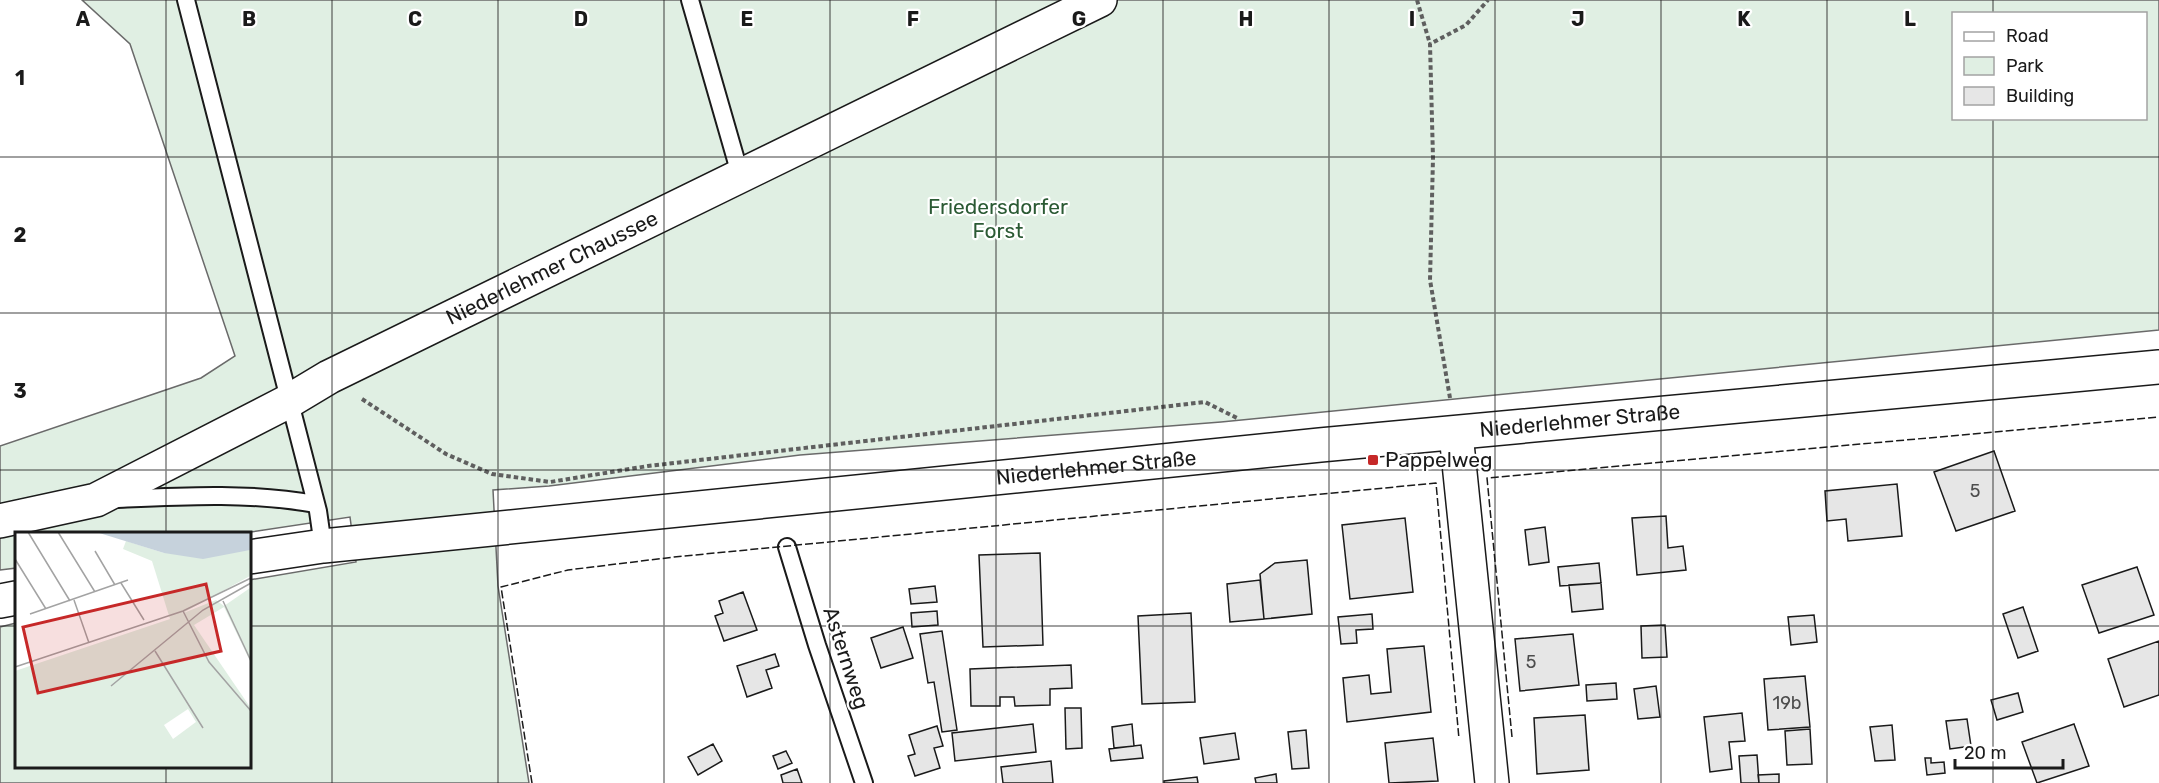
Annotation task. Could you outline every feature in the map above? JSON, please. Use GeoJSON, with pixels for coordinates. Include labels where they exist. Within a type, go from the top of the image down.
{"type":"FeatureCollection","features":[{"type":"Feature","properties":{"kind":"main road","name":"Niederlehmer Chaussee"},"geometry":{"type":"LineString","coordinates":[[0,521],[96,500],[289,401],[329,377],[740,174],[1100,0]]}},
{"type":"Feature","properties":{"kind":"main road","name":"Niederlehmer Straße"},"geometry":{"type":"LineString","coordinates":[[323,546],[1320,444],[1456,434],[2159,367]]}},
{"type":"Feature","properties":{"kind":"main road"},"geometry":{"type":"LineString","coordinates":[[1456,434],[1492,783]]}},
{"type":"Feature","properties":{"kind":"main road"},"geometry":{"type":"LineString","coordinates":[[250,557],[323,546]]}},
{"type":"Feature","properties":{"kind":"main road"},"geometry":{"type":"LineString","coordinates":[[0,601],[15,598]]}},
{"type":"Feature","properties":{"kind":"lane"},"geometry":{"type":"LineString","coordinates":[[186,0],[315,504],[323,546]]}},
{"type":"Feature","properties":{"kind":"lane"},"geometry":{"type":"LineString","coordinates":[[690,0],[740,174]]}},
{"type":"Feature","properties":{"kind":"lane"},"geometry":{"type":"LineString","coordinates":[[96,500],[204,495],[274,497],[315,504]]}},
{"type":"Feature","properties":{"kind":"lane","name":"Asternweg"},"geometry":{"type":"LineString","coordinates":[[787,547],[817,645],[864,783]]}},
{"type":"Feature","properties":{"kind":"path"},"geometry":{"type":"LineString","coordinates":[[1417,0],[1430,44],[1433,158],[1430,280],[1456,434]]}},
{"type":"Feature","properties":{"kind":"path"},"geometry":{"type":"LineString","coordinates":[[1430,44],[1466,25],[1488,0]]}},
{"type":"Feature","properties":{"kind":"path"},"geometry":{"type":"LineString","coordinates":[[329,377],[391,420],[446,454],[492,474],[550,482],[648,466],[1205,402],[1246,423]]}},
{"type":"Feature","properties":{"kind":"green space","name":"Friedersdorfer Forst"},"geometry":{"type":"Polygon","coordinates":[[[82,0],[2159,0],[2159,330],[1221,422],[800,455],[549,486],[493,490],[498,586],[529,783],[0,783],[0,627],[15,623],[15,768],[250,768],[250,580],[356,562],[350,517],[250,532],[15,532],[15,568],[0,570],[0,446],[201,378],[235,356],[130,44],[82,0]]]}},
{"type":"Feature","properties":{"kind":"building"},"geometry":{"type":"Polygon","coordinates":[[[1994,451],[2015,511],[1956,531],[1934,472],[1994,451]]]}},
{"type":"Feature","properties":{"kind":"building"},"geometry":{"type":"Polygon","coordinates":[[[1897,484],[1902,536],[1848,541],[1846,519],[1827,521],[1825,491],[1897,484]]]}},
{"type":"Feature","properties":{"kind":"building"},"geometry":{"type":"Polygon","coordinates":[[[1666,516],[1668,548],[1683,546],[1686,570],[1637,575],[1632,518],[1666,516]]]}},
{"type":"Feature","properties":{"kind":"building"},"geometry":{"type":"Polygon","coordinates":[[[1405,518],[1413,592],[1350,599],[1342,525],[1405,518]]]}},
{"type":"Feature","properties":{"kind":"building"},"geometry":{"type":"Polygon","coordinates":[[[1545,527],[1549,562],[1529,565],[1525,530],[1545,527]]]}},
{"type":"Feature","properties":{"kind":"building"},"geometry":{"type":"Polygon","coordinates":[[[1040,553],[1043,645],[983,647],[979,555],[1040,553]]]}},
{"type":"Feature","properties":{"kind":"building"},"geometry":{"type":"Polygon","coordinates":[[[1307,560],[1312,614],[1264,619],[1260,574],[1275,563],[1307,560]]]}},
{"type":"Feature","properties":{"kind":"building"},"geometry":{"type":"Polygon","coordinates":[[[1599,563],[1601,583],[1560,586],[1558,567],[1599,563]]]}},
{"type":"Feature","properties":{"kind":"building"},"geometry":{"type":"Polygon","coordinates":[[[2137,567],[2154,615],[2099,633],[2082,585],[2137,567]]]}},
{"type":"Feature","properties":{"kind":"building"},"geometry":{"type":"Polygon","coordinates":[[[1260,580],[1264,619],[1230,622],[1227,584],[1260,580]]]}},
{"type":"Feature","properties":{"kind":"building"},"geometry":{"type":"Polygon","coordinates":[[[1601,583],[1603,609],[1572,612],[1569,585],[1601,583]]]}},
{"type":"Feature","properties":{"kind":"building"},"geometry":{"type":"Polygon","coordinates":[[[935,586],[937,602],[911,604],[909,589],[935,586]]]}},
{"type":"Feature","properties":{"kind":"building"},"geometry":{"type":"Polygon","coordinates":[[[743,592],[757,630],[724,641],[715,616],[723,613],[719,601],[743,592]]]}},
{"type":"Feature","properties":{"kind":"building"},"geometry":{"type":"Polygon","coordinates":[[[2023,607],[2038,651],[2018,658],[2003,614],[2023,607]]]}},
{"type":"Feature","properties":{"kind":"building"},"geometry":{"type":"Polygon","coordinates":[[[937,611],[938,625],[912,627],[911,613],[937,611]]]}},
{"type":"Feature","properties":{"kind":"building"},"geometry":{"type":"Polygon","coordinates":[[[1191,613],[1195,702],[1142,704],[1138,616],[1191,613]]]}},
{"type":"Feature","properties":{"kind":"building"},"geometry":{"type":"Polygon","coordinates":[[[1372,614],[1373,629],[1356,630],[1357,643],[1341,644],[1338,617],[1372,614]]]}},
{"type":"Feature","properties":{"kind":"building"},"geometry":{"type":"Polygon","coordinates":[[[1814,615],[1817,642],[1791,645],[1788,617],[1814,615]]]}},
{"type":"Feature","properties":{"kind":"building"},"geometry":{"type":"Polygon","coordinates":[[[1665,625],[1667,657],[1642,658],[1641,626],[1665,625]]]}},
{"type":"Feature","properties":{"kind":"building"},"geometry":{"type":"Polygon","coordinates":[[[903,627],[913,658],[881,668],[871,638],[903,627]]]}},
{"type":"Feature","properties":{"kind":"building"},"geometry":{"type":"Polygon","coordinates":[[[942,631],[957,730],[942,732],[934,682],[928,683],[920,634],[942,631]]]}},
{"type":"Feature","properties":{"kind":"building"},"geometry":{"type":"Polygon","coordinates":[[[1573,634],[1579,685],[1520,691],[1515,639],[1573,634]]]}},
{"type":"Feature","properties":{"kind":"building"},"geometry":{"type":"Polygon","coordinates":[[[2159,641],[2159,695],[2124,707],[2108,659],[2159,641]]]}},
{"type":"Feature","properties":{"kind":"building"},"geometry":{"type":"Polygon","coordinates":[[[1424,646],[1431,712],[1347,722],[1343,678],[1369,675],[1371,694],[1391,692],[1387,649],[1424,646]]]}},
{"type":"Feature","properties":{"kind":"building"},"geometry":{"type":"Polygon","coordinates":[[[775,654],[779,666],[766,670],[772,688],[747,697],[737,666],[775,654]]]}},
{"type":"Feature","properties":{"kind":"building"},"geometry":{"type":"Polygon","coordinates":[[[1071,665],[1072,688],[1050,689],[1050,705],[1015,706],[1014,697],[1000,697],[1000,706],[971,706],[970,669],[1071,665]]]}},
{"type":"Feature","properties":{"kind":"building"},"geometry":{"type":"Polygon","coordinates":[[[1805,676],[1810,727],[1768,730],[1764,679],[1805,676]]]}},
{"type":"Feature","properties":{"kind":"building"},"geometry":{"type":"Polygon","coordinates":[[[1616,683],[1617,699],[1587,701],[1586,685],[1616,683]]]}},
{"type":"Feature","properties":{"kind":"building"},"geometry":{"type":"Polygon","coordinates":[[[1656,686],[1660,717],[1638,719],[1634,689],[1656,686]]]}},
{"type":"Feature","properties":{"kind":"building"},"geometry":{"type":"Polygon","coordinates":[[[2018,693],[2023,712],[1997,720],[1991,700],[2018,693]]]}},
{"type":"Feature","properties":{"kind":"building"},"geometry":{"type":"Polygon","coordinates":[[[1065,708],[1081,708],[1082,748],[1066,749],[1065,708]]]}},
{"type":"Feature","properties":{"kind":"building"},"geometry":{"type":"Polygon","coordinates":[[[1742,713],[1745,741],[1729,742],[1732,769],[1710,772],[1704,717],[1742,713]]]}},
{"type":"Feature","properties":{"kind":"building"},"geometry":{"type":"Polygon","coordinates":[[[1585,715],[1589,770],[1537,774],[1534,718],[1585,715]]]}},
{"type":"Feature","properties":{"kind":"building"},"geometry":{"type":"Polygon","coordinates":[[[1967,719],[1971,746],[1950,749],[1946,721],[1967,719]]]}},
{"type":"Feature","properties":{"kind":"building"},"geometry":{"type":"Polygon","coordinates":[[[1033,724],[1036,752],[955,761],[952,733],[1033,724]]]}},
{"type":"Feature","properties":{"kind":"building"},"geometry":{"type":"Polygon","coordinates":[[[1132,724],[1134,746],[1114,748],[1112,727],[1132,724]]]}},
{"type":"Feature","properties":{"kind":"building"},"geometry":{"type":"Polygon","coordinates":[[[2074,724],[2089,766],[2037,783],[2022,742],[2074,724]]]}},
{"type":"Feature","properties":{"kind":"building"},"geometry":{"type":"Polygon","coordinates":[[[1892,725],[1895,760],[1875,761],[1870,727],[1892,725]]]}},
{"type":"Feature","properties":{"kind":"building"},"geometry":{"type":"Polygon","coordinates":[[[937,726],[943,746],[934,748],[940,768],[915,776],[908,756],[915,754],[909,735],[937,726]]]}},
{"type":"Feature","properties":{"kind":"building"},"geometry":{"type":"Polygon","coordinates":[[[1810,729],[1812,764],[1787,765],[1785,731],[1810,729]]]}},
{"type":"Feature","properties":{"kind":"building"},"geometry":{"type":"Polygon","coordinates":[[[1306,730],[1309,768],[1292,769],[1288,732],[1306,730]]]}},
{"type":"Feature","properties":{"kind":"building"},"geometry":{"type":"Polygon","coordinates":[[[1235,733],[1239,759],[1204,764],[1200,738],[1235,733]]]}},
{"type":"Feature","properties":{"kind":"building"},"geometry":{"type":"Polygon","coordinates":[[[1433,738],[1438,781],[1389,783],[1385,743],[1433,738]]]}},
{"type":"Feature","properties":{"kind":"building"},"geometry":{"type":"Polygon","coordinates":[[[713,744],[722,761],[698,775],[688,757],[713,744]]]}},
{"type":"Feature","properties":{"kind":"building"},"geometry":{"type":"Polygon","coordinates":[[[1141,745],[1143,758],[1111,761],[1109,749],[1141,745]]]}},
{"type":"Feature","properties":{"kind":"building"},"geometry":{"type":"Polygon","coordinates":[[[786,751],[792,763],[778,769],[773,756],[786,751]]]}},
{"type":"Feature","properties":{"kind":"building"},"geometry":{"type":"Polygon","coordinates":[[[1757,755],[1759,783],[1741,783],[1739,756],[1757,755]]]}},
{"type":"Feature","properties":{"kind":"building"},"geometry":{"type":"Polygon","coordinates":[[[1925,758],[1931,758],[1931,763],[1944,762],[1945,773],[1927,775],[1925,758]]]}},
{"type":"Feature","properties":{"kind":"building"},"geometry":{"type":"Polygon","coordinates":[[[1051,761],[1053,783],[1003,783],[1001,767],[1051,761]]]}},
{"type":"Feature","properties":{"kind":"building"},"geometry":{"type":"Polygon","coordinates":[[[797,769],[802,783],[783,783],[781,775],[797,769]]]}},
{"type":"Feature","properties":{"kind":"building"},"geometry":{"type":"Polygon","coordinates":[[[1276,774],[1277,783],[1256,783],[1255,778],[1276,774]]]}},
{"type":"Feature","properties":{"kind":"building"},"geometry":{"type":"Polygon","coordinates":[[[1779,774],[1779,783],[1759,783],[1758,775],[1779,774]]]}},
{"type":"Feature","properties":{"kind":"building"},"geometry":{"type":"Polygon","coordinates":[[[1197,777],[1198,783],[1164,783],[1164,781],[1197,777]]]}},
{"type":"Feature","properties":{"kind":"fence"},"geometry":{"type":"LineString","coordinates":[[1512,737],[1487,478],[2159,417]]}},
{"type":"Feature","properties":{"kind":"fence"},"geometry":{"type":"LineString","coordinates":[[532,783],[501,587],[568,570],[674,557],[1436,483],[1459,739]]}},
{"type":"Feature","properties":{"kind":"place","name":"Pappelweg"},"geometry":{"type":"Point","coordinates":[1373,460]}}]}
